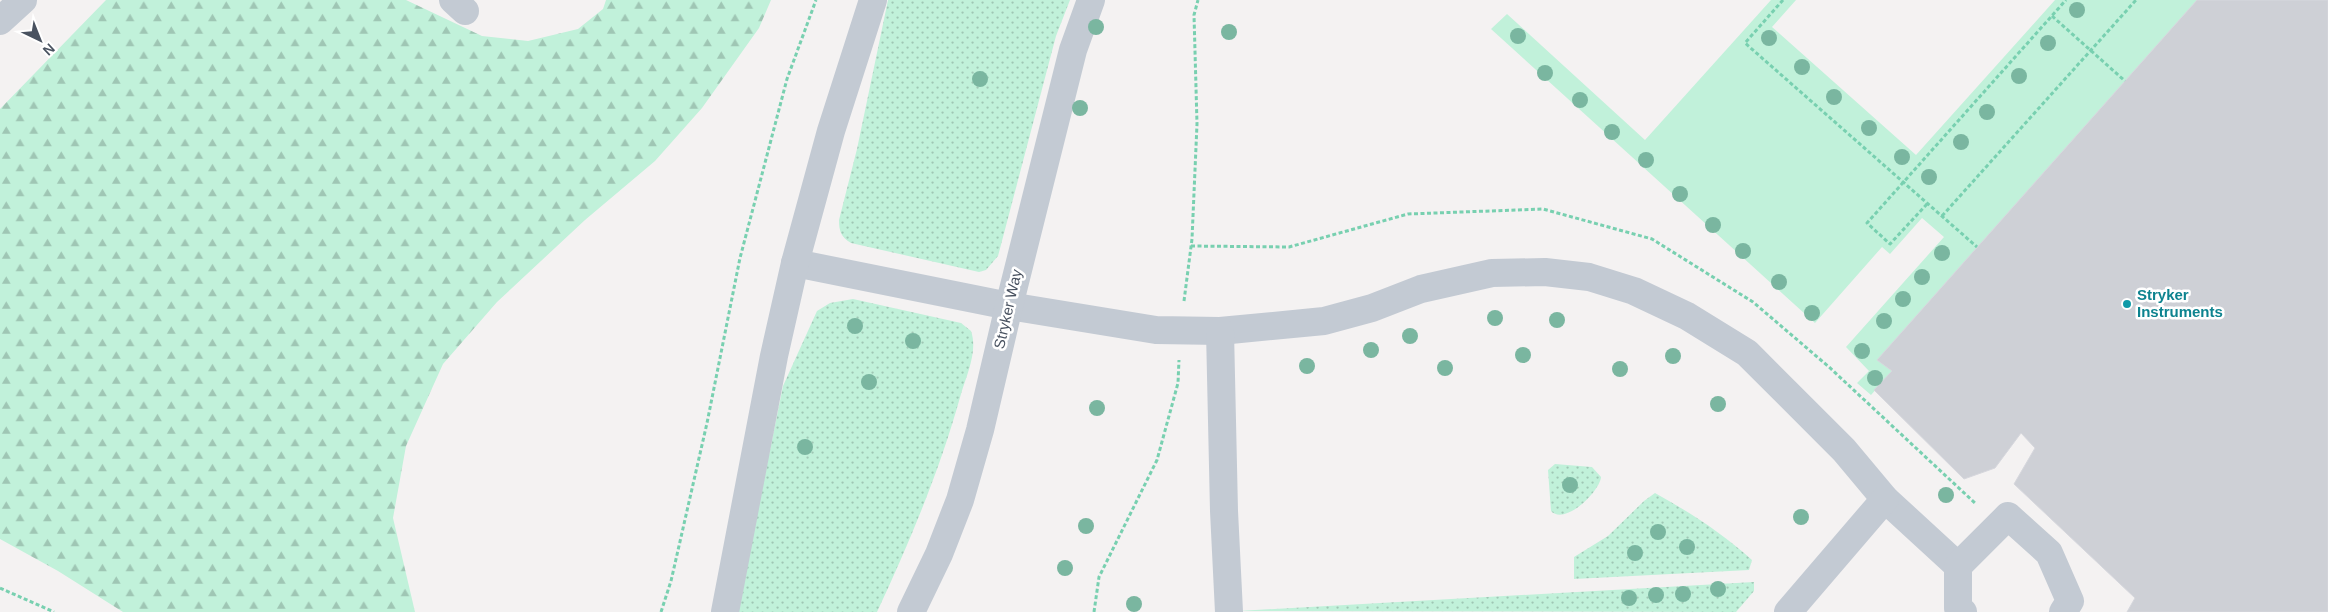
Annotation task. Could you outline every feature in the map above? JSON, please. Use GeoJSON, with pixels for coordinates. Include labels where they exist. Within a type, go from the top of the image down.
{"type":"FeatureCollection","features":[{"type":"Feature","properties":{"kind":"street"},"geometry":{"type":"LineString","coordinates":[[0,21],[23,0]]}},
{"type":"Feature","properties":{"kind":"street"},"geometry":{"type":"LineString","coordinates":[[724,612],[774,356],[795,262],[831,132],[873,0]]}},
{"type":"Feature","properties":{"kind":"street","name":"Stryker Way"},"geometry":{"type":"LineString","coordinates":[[911,612],[939,554],[960,500],[980,430],[1008,306],[1073,50],[1091,0]]}},
{"type":"Feature","properties":{"kind":"street"},"geometry":{"type":"LineString","coordinates":[[795,262],[1008,306],[1156,330],[1220,331],[1324,321],[1372,308],[1420,289],[1492,274],[1545,272],[1589,277],[1634,291],[1687,316],[1746,353],[1844,450],[1885,499],[1958,566]]}},
{"type":"Feature","properties":{"kind":"street"},"geometry":{"type":"LineString","coordinates":[[1220,331],[1224,511],[1229,612]]}},
{"type":"Feature","properties":{"kind":"street"},"geometry":{"type":"LineString","coordinates":[[1788,612],[1885,499]]}},
{"type":"Feature","properties":{"kind":"street"},"geometry":{"type":"LineString","coordinates":[[1963,612],[1958,608],[1958,566],[2008,516],[2049,553],[2070,601],[2063,612]]}},
{"type":"Feature","properties":{"kind":"path"},"geometry":{"type":"LineString","coordinates":[[661,612],[671,581],[707,423],[740,258],[786,79],[816,0]]}},
{"type":"Feature","properties":{"kind":"path"},"geometry":{"type":"LineString","coordinates":[[1783,0],[1745,43],[1977,247]]}},
{"type":"Feature","properties":{"kind":"path"},"geometry":{"type":"LineString","coordinates":[[1927,204],[1890,244],[1866,223],[2066,0]]}},
{"type":"Feature","properties":{"kind":"path"},"geometry":{"type":"LineString","coordinates":[[1942,216],[2136,0]]}},
{"type":"Feature","properties":{"kind":"path"},"geometry":{"type":"LineString","coordinates":[[2052,16],[2125,81]]}},
{"type":"Feature","properties":{"kind":"path"},"geometry":{"type":"LineString","coordinates":[[0,588],[54,612]]}},
{"type":"Feature","properties":{"kind":"green space"},"geometry":{"type":"Polygon","coordinates":[[[106,0],[406,0],[482,36],[528,41],[578,29],[603,9],[606,0],[771,0],[759,28],[702,108],[655,161],[585,220],[497,302],[443,364],[406,446],[393,518],[415,612],[123,612],[58,571],[0,539],[0,109],[106,0]]]}},
{"type":"Feature","properties":{"kind":"green space"},"geometry":{"type":"Polygon","coordinates":[[[888,0],[1070,0],[1056,36],[998,256],[986,270],[979,272],[851,243],[840,231],[839,220],[857,149],[888,0]]]}},
{"type":"Feature","properties":{"kind":"green space"},"geometry":{"type":"Polygon","coordinates":[[[1771,0],[1796,0],[1772,27],[1916,155],[2055,0],[2197,0],[1877,360],[1892,371],[1871,395],[1857,383],[1869,371],[1846,347],[1944,237],[1922,218],[1890,254],[1882,247],[1815,323],[1491,29],[1507,14],[1645,140],[1771,0]]]}},
{"type":"Feature","properties":{"kind":"green space"},"geometry":{"type":"Polygon","coordinates":[[[853,299],[961,323],[971,331],[973,346],[971,362],[934,478],[913,532],[877,612],[737,612],[783,386],[817,311],[830,303],[853,299]]]}},
{"type":"Feature","properties":{"kind":"green space"},"geometry":{"type":"Polygon","coordinates":[[[1555,464],[1592,467],[1601,477],[1595,490],[1588,498],[1573,511],[1565,514],[1557,514],[1551,511],[1548,470],[1555,464]]]}},
{"type":"Feature","properties":{"kind":"green space"},"geometry":{"type":"Polygon","coordinates":[[[1655,493],[1706,524],[1741,550],[1752,560],[1749,570],[1574,579],[1574,557],[1608,536],[1644,501],[1655,493]]]}},
{"type":"Feature","properties":{"kind":"green space"},"geometry":{"type":"Polygon","coordinates":[[[1754,582],[1754,591],[1736,612],[1238,611],[1754,582]]]}},
{"type":"Feature","properties":{"kind":"building","name":"Stryker Instruments"},"geometry":{"type":"Polygon","coordinates":[[[2197,0],[2328,0],[2328,612],[2127,612],[2135,598],[2014,484],[2035,448],[2021,433],[1995,468],[1964,479],[1874,390],[1892,371],[1877,360],[2197,0]]]}},
{"type":"Feature","properties":{"kind":"place","name":"Stryker Instruments"},"geometry":{"type":"Point","coordinates":[2127,304]}}]}
